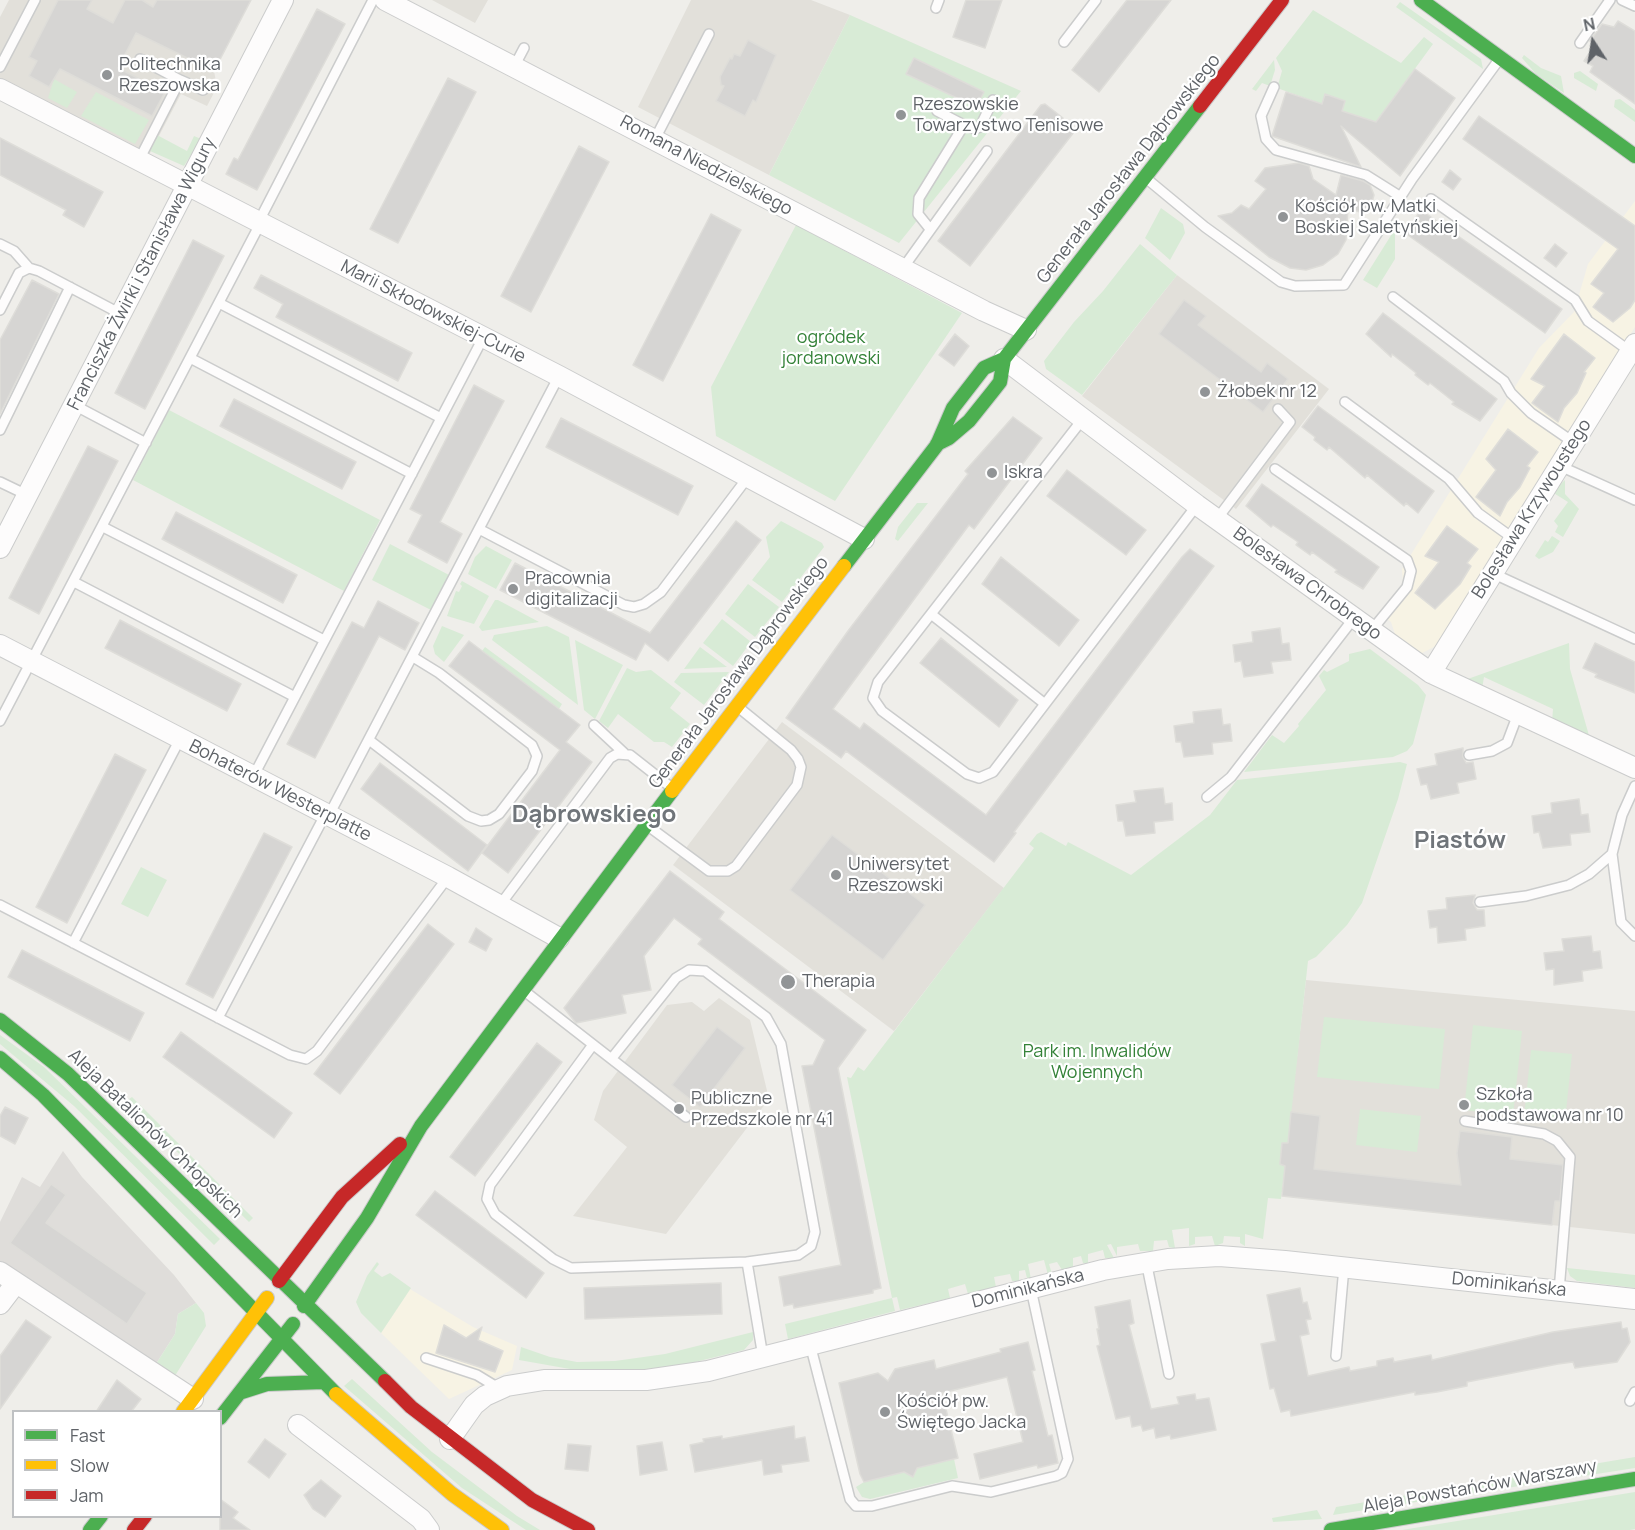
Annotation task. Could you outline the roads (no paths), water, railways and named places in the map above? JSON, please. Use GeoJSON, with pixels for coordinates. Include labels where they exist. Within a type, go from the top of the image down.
{"type":"FeatureCollection","features":[{"type":"Feature","properties":{"kind":"main road","name":"Generała Jarosława Dąbrowskiego"},"geometry":{"type":"LineString","coordinates":[[937,445],[969,421],[1000,382],[1004,359],[1282,0]]}},
{"type":"Feature","properties":{"kind":"main road"},"geometry":{"type":"LineString","coordinates":[[1421,0],[1635,156]]}},
{"type":"Feature","properties":{"kind":"main road","name":"Generała Jarosława Dąbrowskiego"},"geometry":{"type":"LineString","coordinates":[[222,1416],[282,1341],[367,1218],[421,1125],[521,989],[937,445],[953,408],[984,368],[1004,359]]}},
{"type":"Feature","properties":{"kind":"main road","name":"Aleja Batalionów Chłopskich"},"geometry":{"type":"LineString","coordinates":[[0,1020],[68,1074],[304,1306]]}},
{"type":"Feature","properties":{"kind":"main road"},"geometry":{"type":"LineString","coordinates":[[0,1058],[43,1095],[323,1382],[452,1494],[499,1529]]}},
{"type":"Feature","properties":{"kind":"main road","name":"Generała Jarosława Dąbrowskiego"},"geometry":{"type":"LineString","coordinates":[[188,1405],[342,1197],[421,1125]]}},
{"type":"Feature","properties":{"kind":"main road"},"geometry":{"type":"LineString","coordinates":[[304,1306],[411,1407],[450,1439],[532,1500],[588,1530]]}},
{"type":"Feature","properties":{"kind":"main road"},"geometry":{"type":"LineString","coordinates":[[242,1392],[267,1384],[323,1382]]}},
{"type":"Feature","properties":{"kind":"main road","name":"Aleja Powstańców Warszawy"},"geometry":{"type":"LineString","coordinates":[[1332,1530],[1635,1479]]}},
{"type":"Feature","properties":{"kind":"main road"},"geometry":{"type":"LineString","coordinates":[[90,1530],[99,1518]]}},
{"type":"Feature","properties":{"kind":"main road"},"geometry":{"type":"LineString","coordinates":[[134,1530],[143,1518]]}},
{"type":"Feature","properties":{"kind":"street","name":"Franciszka Żwirki i Stanisława Wigury"},"geometry":{"type":"LineString","coordinates":[[0,548],[283,0]]}},
{"type":"Feature","properties":{"kind":"street","name":"Romana Niedzielskiego"},"geometry":{"type":"LineString","coordinates":[[385,0],[1026,330]]}},
{"type":"Feature","properties":{"kind":"street","name":"Marii Skłodowskiej-Curie"},"geometry":{"type":"LineString","coordinates":[[0,88],[559,376],[864,539]]}},
{"type":"Feature","properties":{"kind":"street","name":"Bolesława Krzywoustego"},"geometry":{"type":"LineString","coordinates":[[1431,673],[1633,351]]}},
{"type":"Feature","properties":{"kind":"street","name":"Bolesława Chrobrego"},"geometry":{"type":"LineString","coordinates":[[1004,359],[1197,505],[1431,673],[1635,768]]}},
{"type":"Feature","properties":{"kind":"street","name":"Bohaterów Westerplatte"},"geometry":{"type":"LineString","coordinates":[[0,645],[448,877],[559,938]]}},
{"type":"Feature","properties":{"kind":"street","name":"Dominikańska"},"geometry":{"type":"LineString","coordinates":[[450,1439],[474,1405],[500,1389],[544,1380],[608,1382],[657,1379],[708,1371],[1146,1261],[1219,1256],[1344,1267],[1635,1299]]}},
{"type":"Feature","properties":{"kind":"street"},"geometry":{"type":"LineString","coordinates":[[0,1304],[8,1277],[188,1405]]}},
{"type":"Feature","properties":{"kind":"street"},"geometry":{"type":"LineString","coordinates":[[298,1425],[421,1519],[429,1530]]}},
{"type":"Feature","properties":{"kind":"lane"},"geometry":{"type":"LineString","coordinates":[[0,67],[35,0]]}},
{"type":"Feature","properties":{"kind":"lane"},"geometry":{"type":"LineString","coordinates":[[0,721],[219,303],[373,0]]}},
{"type":"Feature","properties":{"kind":"lane"},"geometry":{"type":"LineString","coordinates":[[1064,42],[1096,0]]}},
{"type":"Feature","properties":{"kind":"lane"},"geometry":{"type":"LineString","coordinates":[[1580,43],[1611,0]]}},
{"type":"Feature","properties":{"kind":"lane"},"geometry":{"type":"LineString","coordinates":[[1622,0],[1635,6]]}},
{"type":"Feature","properties":{"kind":"lane"},"geometry":{"type":"LineString","coordinates":[[655,139],[709,34]]}},
{"type":"Feature","properties":{"kind":"lane"},"geometry":{"type":"LineString","coordinates":[[514,67],[524,48]]}},
{"type":"Feature","properties":{"kind":"lane"},"geometry":{"type":"LineString","coordinates":[[1145,177],[1270,276],[1295,285],[1344,285],[1401,197],[1499,58]]}},
{"type":"Feature","properties":{"kind":"lane"},"geometry":{"type":"LineString","coordinates":[[140,59],[203,90]]}},
{"type":"Feature","properties":{"kind":"lane"},"geometry":{"type":"LineString","coordinates":[[139,160],[180,80]]}},
{"type":"Feature","properties":{"kind":"lane"},"geometry":{"type":"LineString","coordinates":[[1274,87],[1261,116],[1266,139],[1276,150],[1366,175],[1401,197]]}},
{"type":"Feature","properties":{"kind":"lane"},"geometry":{"type":"LineString","coordinates":[[937,111],[975,129],[980,127],[993,100]]}},
{"type":"Feature","properties":{"kind":"lane"},"geometry":{"type":"LineString","coordinates":[[930,229],[918,214],[919,198],[964,125]]}},
{"type":"Feature","properties":{"kind":"lane"},"geometry":{"type":"LineString","coordinates":[[903,268],[987,150]]}},
{"type":"Feature","properties":{"kind":"lane"},"geometry":{"type":"LineString","coordinates":[[1431,200],[1575,300],[1588,321],[1633,351]]}},
{"type":"Feature","properties":{"kind":"lane"},"geometry":{"type":"LineString","coordinates":[[0,244],[14,251],[29,268],[121,314]]}},
{"type":"Feature","properties":{"kind":"lane"},"geometry":{"type":"LineString","coordinates":[[0,310],[19,273],[29,268]]}},
{"type":"Feature","properties":{"kind":"lane"},"geometry":{"type":"LineString","coordinates":[[0,430],[70,287]]}},
{"type":"Feature","properties":{"kind":"lane"},"geometry":{"type":"LineString","coordinates":[[1393,297],[1504,381],[1511,393],[1531,413],[1574,442]]}},
{"type":"Feature","properties":{"kind":"lane"},"geometry":{"type":"LineString","coordinates":[[219,303],[441,418]]}},
{"type":"Feature","properties":{"kind":"lane"},"geometry":{"type":"LineString","coordinates":[[253,777],[483,338]]}},
{"type":"Feature","properties":{"kind":"lane"},"geometry":{"type":"LineString","coordinates":[[190,358],[412,474]]}},
{"type":"Feature","properties":{"kind":"lane"},"geometry":{"type":"LineString","coordinates":[[218,1018],[369,740],[559,376]]}},
{"type":"Feature","properties":{"kind":"lane"},"geometry":{"type":"LineString","coordinates":[[1345,402],[1449,479],[1478,513],[1514,539]]}},
{"type":"Feature","properties":{"kind":"lane"},"geometry":{"type":"LineString","coordinates":[[74,405],[146,443]]}},
{"type":"Feature","properties":{"kind":"lane"},"geometry":{"type":"LineString","coordinates":[[1217,519],[1290,422],[1278,409]]}},
{"type":"Feature","properties":{"kind":"lane"},"geometry":{"type":"LineString","coordinates":[[1082,420],[878,682],[873,698],[882,711],[967,774],[979,778],[993,772],[1197,505]]}},
{"type":"Feature","properties":{"kind":"lane"},"geometry":{"type":"LineString","coordinates":[[1560,466],[1635,500]]}},
{"type":"Feature","properties":{"kind":"lane"},"geometry":{"type":"LineString","coordinates":[[1275,469],[1407,560],[1411,571],[1407,587],[1371,631]]}},
{"type":"Feature","properties":{"kind":"lane"},"geometry":{"type":"LineString","coordinates":[[479,529],[624,605],[634,607],[645,604],[661,592],[748,477]]}},
{"type":"Feature","properties":{"kind":"lane"},"geometry":{"type":"LineString","coordinates":[[0,482],[27,495]]}},
{"type":"Feature","properties":{"kind":"lane"},"geometry":{"type":"LineString","coordinates":[[103,527],[324,640]]}},
{"type":"Feature","properties":{"kind":"lane"},"geometry":{"type":"LineString","coordinates":[[1492,573],[1635,639]]}},
{"type":"Feature","properties":{"kind":"lane"},"geometry":{"type":"LineString","coordinates":[[74,582],[295,697]]}},
{"type":"Feature","properties":{"kind":"lane"},"geometry":{"type":"LineString","coordinates":[[931,614],[1045,704]]}},
{"type":"Feature","properties":{"kind":"lane"},"geometry":{"type":"LineString","coordinates":[[1207,797],[1231,777],[1354,618]]}},
{"type":"Feature","properties":{"kind":"lane"},"geometry":{"type":"LineString","coordinates":[[369,740],[468,816],[481,821],[489,820],[499,814],[532,771],[537,756],[532,745],[439,673],[413,657]]}},
{"type":"Feature","properties":{"kind":"lane"},"geometry":{"type":"LineString","coordinates":[[645,824],[709,871],[718,873],[736,866],[797,785],[801,767],[790,750],[736,705]]}},
{"type":"Feature","properties":{"kind":"lane"},"geometry":{"type":"LineString","coordinates":[[1469,755],[1492,751],[1507,743],[1518,714]]}},
{"type":"Feature","properties":{"kind":"lane"},"geometry":{"type":"LineString","coordinates":[[594,725],[624,753],[648,766],[673,789]]}},
{"type":"Feature","properties":{"kind":"lane"},"geometry":{"type":"LineString","coordinates":[[73,943],[180,739]]}},
{"type":"Feature","properties":{"kind":"lane"},"geometry":{"type":"LineString","coordinates":[[500,905],[604,765],[617,754],[624,753]]}},
{"type":"Feature","properties":{"kind":"lane"},"geometry":{"type":"LineString","coordinates":[[1635,786],[1622,815],[1612,854],[1621,922],[1635,936]]}},
{"type":"Feature","properties":{"kind":"lane"},"geometry":{"type":"LineString","coordinates":[[1480,902],[1526,896],[1569,885],[1589,874],[1612,854]]}},
{"type":"Feature","properties":{"kind":"lane"},"geometry":{"type":"LineString","coordinates":[[0,905],[298,1059],[312,1056],[448,877]]}},
{"type":"Feature","properties":{"kind":"lane"},"geometry":{"type":"LineString","coordinates":[[592,1046],[490,1185],[487,1199],[490,1207],[553,1259],[572,1268],[747,1262],[798,1255],[811,1246],[814,1239],[783,1055],[776,1032],[766,1017],[705,971],[689,970],[676,978],[612,1058]]}},
{"type":"Feature","properties":{"kind":"lane"},"geometry":{"type":"LineString","coordinates":[[521,989],[686,1117]]}},
{"type":"Feature","properties":{"kind":"lane"},"geometry":{"type":"LineString","coordinates":[[1465,1121],[1536,1132],[1557,1141],[1566,1150],[1571,1167],[1559,1291]]}},
{"type":"Feature","properties":{"kind":"lane"},"geometry":{"type":"LineString","coordinates":[[1146,1261],[1169,1374]]}},
{"type":"Feature","properties":{"kind":"lane"},"geometry":{"type":"LineString","coordinates":[[747,1262],[763,1357]]}},
{"type":"Feature","properties":{"kind":"lane"},"geometry":{"type":"LineString","coordinates":[[1336,1356],[1344,1267]]}},
{"type":"Feature","properties":{"kind":"lane"},"geometry":{"type":"LineString","coordinates":[[810,1344],[850,1499],[856,1506],[872,1506],[952,1486],[991,1492],[1056,1476],[1062,1473],[1068,1459],[1031,1289]]}},
{"type":"Feature","properties":{"kind":"lane"},"geometry":{"type":"LineString","coordinates":[[426,1358],[477,1376],[500,1389]]}},
{"type":"Feature","properties":{"kind":"place","name":"Politechnika Rzeszowska"},"geometry":{"type":"Point","coordinates":[107,75]}},
{"type":"Feature","properties":{"kind":"place","name":"Rzeszowskie Towarzystwo Tenisowe"},"geometry":{"type":"Point","coordinates":[901,115]}},
{"type":"Feature","properties":{"kind":"place","name":"Kościół pw. Matki Boskiej Saletyńskiej"},"geometry":{"type":"Point","coordinates":[1283,217]}},
{"type":"Feature","properties":{"kind":"place","name":"Żłobek nr 12"},"geometry":{"type":"Point","coordinates":[1205,392]}},
{"type":"Feature","properties":{"kind":"place","name":"Iskra"},"geometry":{"type":"Point","coordinates":[992,473]}},
{"type":"Feature","properties":{"kind":"place","name":"Pracownia digitalizacji"},"geometry":{"type":"Point","coordinates":[513,589]}},
{"type":"Feature","properties":{"kind":"place","name":"Uniwersytet Rzeszowski"},"geometry":{"type":"Point","coordinates":[836,875]}},
{"type":"Feature","properties":{"kind":"place","name":"Therapia"},"geometry":{"type":"Point","coordinates":[788,982]}},
{"type":"Feature","properties":{"kind":"place","name":"Szkoła podstawowa nr 10"},"geometry":{"type":"Point","coordinates":[1464,1105]}},
{"type":"Feature","properties":{"kind":"place","name":"Publiczne Przedszkole nr 41"},"geometry":{"type":"Point","coordinates":[679,1109]}},
{"type":"Feature","properties":{"kind":"place","name":"Kościół pw. Świętego Jacka"},"geometry":{"type":"Point","coordinates":[885,1412]}},
{"type":"Feature","properties":{"kind":"district","name":"Dąbrowskiego"},"geometry":{"type":"Point","coordinates":[594,815]}},
{"type":"Feature","properties":{"kind":"district","name":"Piastów"},"geometry":{"type":"Point","coordinates":[1460,841]}},
{"type":"Feature","properties":{"kind":"park label","name":"ogródek jordanowski"},"geometry":{"type":"Point","coordinates":[831,348]}},
{"type":"Feature","properties":{"kind":"park label","name":"Park im. Inwalidów Wojennych"},"geometry":{"type":"Point","coordinates":[1097,1062]}}]}
